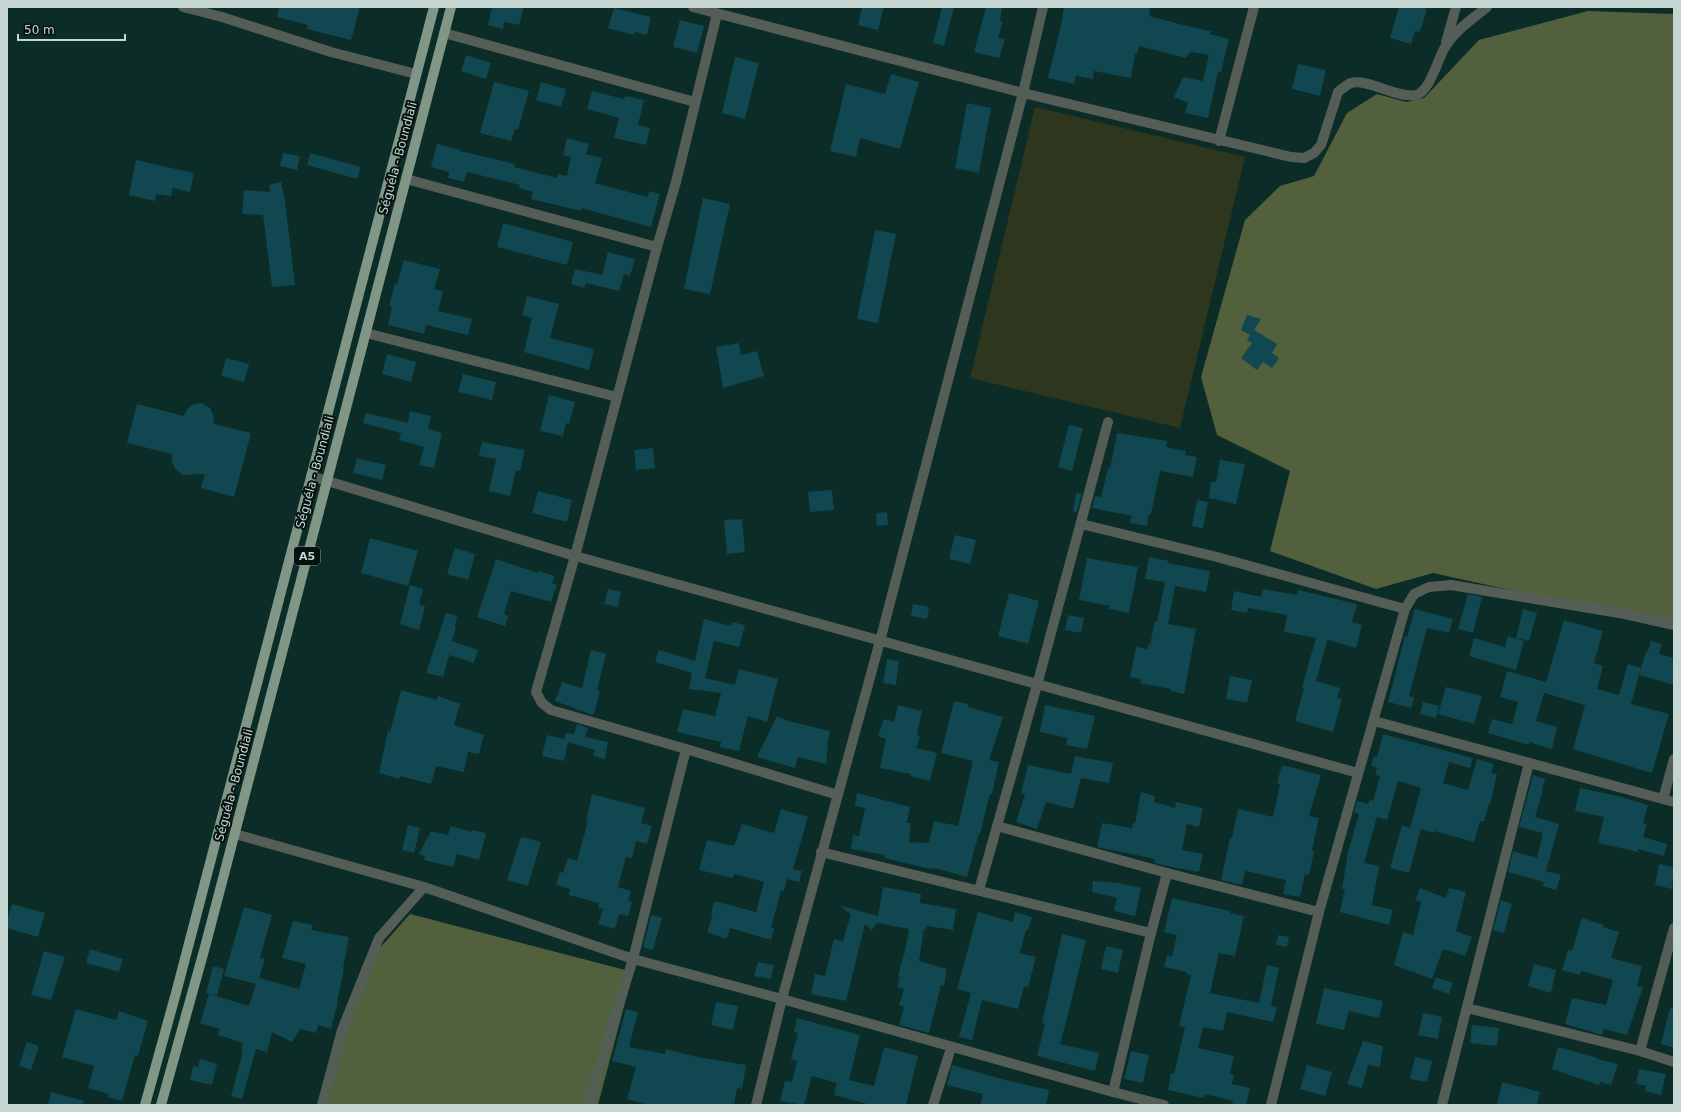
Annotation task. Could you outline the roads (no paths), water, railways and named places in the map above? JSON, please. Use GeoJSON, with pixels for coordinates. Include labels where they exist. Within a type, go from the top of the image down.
{"type":"FeatureCollection","features":[{"type":"Feature","properties":{"kind":"main road","name":"Séguéla - Boundiali"},"geometry":{"type":"LineString","coordinates":[[145,1105],[178,985],[434,7]]}},
{"type":"Feature","properties":{"kind":"main road","name":"Séguéla - Boundiali"},"geometry":{"type":"LineString","coordinates":[[161,1105],[235,834],[451,7]]}},
{"type":"Feature","properties":{"kind":"street"},"geometry":{"type":"LineString","coordinates":[[183,7],[222,17],[331,52],[416,74]]}},
{"type":"Feature","properties":{"kind":"street"},"geometry":{"type":"LineString","coordinates":[[219,7],[222,17]]}},
{"type":"Feature","properties":{"kind":"street"},"geometry":{"type":"LineString","coordinates":[[693,7],[1023,93],[1219,141],[1291,157],[1304,158],[1314,153],[1321,145],[1338,92],[1345,86],[1352,83],[1374,85],[1397,94],[1415,96],[1422,92],[1426,87],[1444,49],[1456,7]]}},
{"type":"Feature","properties":{"kind":"street"},"geometry":{"type":"LineString","coordinates":[[756,1105],[821,852],[880,641],[1023,93],[1043,7]]}},
{"type":"Feature","properties":{"kind":"street"},"geometry":{"type":"LineString","coordinates":[[1219,141],[1254,7]]}},
{"type":"Feature","properties":{"kind":"street"},"geometry":{"type":"LineString","coordinates":[[1444,49],[1458,29],[1487,7]]}},
{"type":"Feature","properties":{"kind":"street"},"geometry":{"type":"LineString","coordinates":[[717,14],[676,182],[657,247],[575,556],[536,692],[542,703],[551,710],[838,795]]}},
{"type":"Feature","properties":{"kind":"street"},"geometry":{"type":"LineString","coordinates":[[444,33],[695,102]]}},
{"type":"Feature","properties":{"kind":"street"},"geometry":{"type":"LineString","coordinates":[[406,179],[657,247]]}},
{"type":"Feature","properties":{"kind":"street"},"geometry":{"type":"LineString","coordinates":[[366,333],[617,397]]}},
{"type":"Feature","properties":{"kind":"street"},"geometry":{"type":"LineString","coordinates":[[979,890],[1037,685],[1108,422]]}},
{"type":"Feature","properties":{"kind":"street"},"geometry":{"type":"LineString","coordinates":[[311,476],[575,556],[1358,773]]}},
{"type":"Feature","properties":{"kind":"street"},"geometry":{"type":"LineString","coordinates":[[1081,524],[1217,557],[1405,609]]}},
{"type":"Feature","properties":{"kind":"street"},"geometry":{"type":"LineString","coordinates":[[1271,1105],[1319,912],[1405,609],[1414,594],[1429,587],[1451,585],[1625,614],[1674,625]]}},
{"type":"Feature","properties":{"kind":"street"},"geometry":{"type":"LineString","coordinates":[[1374,721],[1674,802]]}},
{"type":"Feature","properties":{"kind":"street"},"geometry":{"type":"LineString","coordinates":[[588,1105],[633,959],[686,749]]}},
{"type":"Feature","properties":{"kind":"street"},"geometry":{"type":"LineString","coordinates":[[1663,799],[1674,759]]}},
{"type":"Feature","properties":{"kind":"street"},"geometry":{"type":"LineString","coordinates":[[1442,1105],[1529,763]]}},
{"type":"Feature","properties":{"kind":"street"},"geometry":{"type":"LineString","coordinates":[[996,826],[1167,873],[1319,912]]}},
{"type":"Feature","properties":{"kind":"street"},"geometry":{"type":"LineString","coordinates":[[235,834],[424,887],[633,959],[782,999],[951,1048],[1164,1105]]}},
{"type":"Feature","properties":{"kind":"street"},"geometry":{"type":"LineString","coordinates":[[821,852],[1151,933]]}},
{"type":"Feature","properties":{"kind":"street"},"geometry":{"type":"LineString","coordinates":[[1113,1092],[1167,873]]}},
{"type":"Feature","properties":{"kind":"street"},"geometry":{"type":"LineString","coordinates":[[322,1105],[342,1030],[379,938],[424,887]]}},
{"type":"Feature","properties":{"kind":"street"},"geometry":{"type":"LineString","coordinates":[[1640,1051],[1674,928]]}},
{"type":"Feature","properties":{"kind":"street"},"geometry":{"type":"LineString","coordinates":[[1467,1008],[1640,1051],[1674,1062]]}},
{"type":"Feature","properties":{"kind":"street"},"geometry":{"type":"LineString","coordinates":[[933,1105],[951,1048]]}}]}
